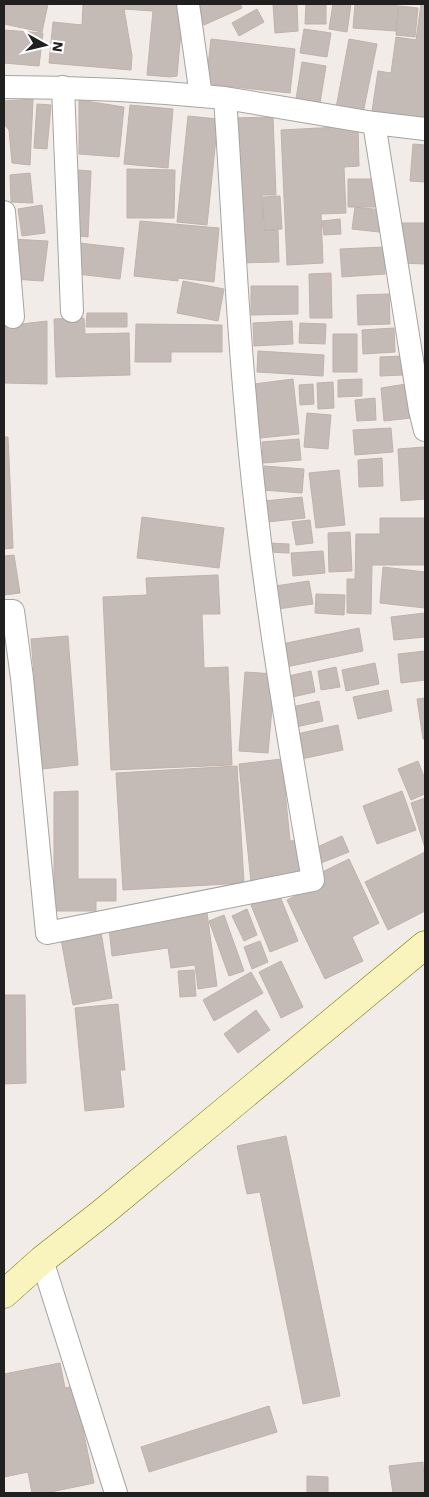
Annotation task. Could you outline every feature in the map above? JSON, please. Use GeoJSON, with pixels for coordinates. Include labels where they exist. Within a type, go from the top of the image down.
{"type":"FeatureCollection","features":[{"type":"Feature","properties":{"kind":"street"},"geometry":{"type":"LineString","coordinates":[[188,4],[201,96]]}},
{"type":"Feature","properties":{"kind":"street"},"geometry":{"type":"LineString","coordinates":[[4,87],[63,87],[225,98],[374,123],[425,129]]}},
{"type":"Feature","properties":{"kind":"street"},"geometry":{"type":"LineString","coordinates":[[63,87],[72,311]]}},
{"type":"Feature","properties":{"kind":"street"},"geometry":{"type":"LineString","coordinates":[[4,611],[13,611],[47,933],[313,880],[289,745],[266,594],[245,399],[225,98]]}},
{"type":"Feature","properties":{"kind":"street"},"geometry":{"type":"LineString","coordinates":[[374,123],[420,410],[425,430]]}},
{"type":"Feature","properties":{"kind":"street"},"geometry":{"type":"LineString","coordinates":[[4,212],[13,317]]}},
{"type":"Feature","properties":{"kind":"street"},"geometry":{"type":"LineString","coordinates":[[4,1294],[42,1260],[102,1213],[425,945]]}},
{"type":"Feature","properties":{"kind":"street"},"geometry":{"type":"LineString","coordinates":[[42,1260],[116,1493]]}},
{"type":"Feature","properties":{"kind":"building"},"geometry":{"type":"Polygon","coordinates":[[[4,4],[48,4],[42,32],[4,24],[4,4]]]}},
{"type":"Feature","properties":{"kind":"building"},"geometry":{"type":"Polygon","coordinates":[[[83,4],[180,4],[182,20],[177,76],[147,75],[153,11],[124,9],[132,56],[131,70],[49,63],[53,22],[82,25],[83,4]]]}},
{"type":"Feature","properties":{"kind":"building"},"geometry":{"type":"Polygon","coordinates":[[[202,4],[240,4],[242,8],[204,25],[196,7],[202,4]]]}},
{"type":"Feature","properties":{"kind":"building"},"geometry":{"type":"Polygon","coordinates":[[[273,4],[297,4],[298,31],[275,33],[273,4]]]}},
{"type":"Feature","properties":{"kind":"building"},"geometry":{"type":"Polygon","coordinates":[[[306,4],[326,4],[326,24],[305,24],[306,4]]]}},
{"type":"Feature","properties":{"kind":"building"},"geometry":{"type":"Polygon","coordinates":[[[333,4],[351,4],[347,32],[329,29],[333,4]]]}},
{"type":"Feature","properties":{"kind":"building"},"geometry":{"type":"Polygon","coordinates":[[[355,4],[398,4],[396,31],[353,28],[355,4]]]}},
{"type":"Feature","properties":{"kind":"building"},"geometry":{"type":"Polygon","coordinates":[[[421,4],[425,4],[425,118],[372,111],[378,71],[391,73],[396,37],[416,40],[421,4]]]}},
{"type":"Feature","properties":{"kind":"building"},"geometry":{"type":"Polygon","coordinates":[[[399,6],[418,8],[415,37],[396,35],[399,6]]]}},
{"type":"Feature","properties":{"kind":"building"},"geometry":{"type":"Polygon","coordinates":[[[257,9],[264,22],[239,36],[232,23],[257,9]]]}},
{"type":"Feature","properties":{"kind":"building"},"geometry":{"type":"Polygon","coordinates":[[[304,29],[331,33],[327,57],[300,53],[304,29]]]}},
{"type":"Feature","properties":{"kind":"building"},"geometry":{"type":"Polygon","coordinates":[[[4,30],[43,33],[39,66],[4,63],[4,30]]]}},
{"type":"Feature","properties":{"kind":"building"},"geometry":{"type":"Polygon","coordinates":[[[211,39],[295,49],[290,93],[206,84],[211,39]]]}},
{"type":"Feature","properties":{"kind":"building"},"geometry":{"type":"Polygon","coordinates":[[[349,39],[377,44],[363,113],[336,108],[349,39]]]}},
{"type":"Feature","properties":{"kind":"building"},"geometry":{"type":"Polygon","coordinates":[[[302,62],[326,66],[320,103],[296,99],[302,62]]]}},
{"type":"Feature","properties":{"kind":"building"},"geometry":{"type":"Polygon","coordinates":[[[33,99],[30,165],[12,163],[9,130],[4,124],[4,101],[33,99]]]}},
{"type":"Feature","properties":{"kind":"building"},"geometry":{"type":"Polygon","coordinates":[[[79,100],[124,107],[119,157],[79,154],[79,100]]]}},
{"type":"Feature","properties":{"kind":"building"},"geometry":{"type":"Polygon","coordinates":[[[37,104],[51,105],[47,149],[34,148],[37,104]]]}},
{"type":"Feature","properties":{"kind":"building"},"geometry":{"type":"Polygon","coordinates":[[[130,105],[173,109],[168,168],[124,164],[130,105]]]}},
{"type":"Feature","properties":{"kind":"building"},"geometry":{"type":"Polygon","coordinates":[[[188,116],[218,119],[207,225],[177,222],[188,116]]]}},
{"type":"Feature","properties":{"kind":"building"},"geometry":{"type":"Polygon","coordinates":[[[273,117],[276,195],[262,195],[263,230],[278,230],[279,262],[238,263],[233,118],[273,117]]]}},
{"type":"Feature","properties":{"kind":"building"},"geometry":{"type":"Polygon","coordinates":[[[358,126],[359,166],[344,167],[346,213],[321,214],[323,263],[287,265],[281,130],[358,126]]]}},
{"type":"Feature","properties":{"kind":"building"},"geometry":{"type":"Polygon","coordinates":[[[413,144],[425,145],[425,182],[410,181],[413,144]]]}},
{"type":"Feature","properties":{"kind":"building"},"geometry":{"type":"Polygon","coordinates":[[[127,169],[175,170],[174,218],[127,218],[127,169]]]}},
{"type":"Feature","properties":{"kind":"building"},"geometry":{"type":"Polygon","coordinates":[[[78,170],[91,171],[88,237],[72,235],[78,170]]]}},
{"type":"Feature","properties":{"kind":"building"},"geometry":{"type":"Polygon","coordinates":[[[30,173],[33,203],[11,202],[10,175],[30,173]]]}},
{"type":"Feature","properties":{"kind":"building"},"geometry":{"type":"Polygon","coordinates":[[[348,179],[376,179],[377,207],[348,207],[348,179]]]}},
{"type":"Feature","properties":{"kind":"building"},"geometry":{"type":"Polygon","coordinates":[[[280,196],[282,229],[264,230],[263,197],[280,196]]]}},
{"type":"Feature","properties":{"kind":"building"},"geometry":{"type":"Polygon","coordinates":[[[42,205],[45,233],[22,236],[18,209],[42,205]]]}},
{"type":"Feature","properties":{"kind":"building"},"geometry":{"type":"Polygon","coordinates":[[[355,207],[382,210],[379,232],[352,229],[355,207]]]}},
{"type":"Feature","properties":{"kind":"building"},"geometry":{"type":"Polygon","coordinates":[[[340,219],[341,234],[324,235],[322,221],[340,219]]]}},
{"type":"Feature","properties":{"kind":"building"},"geometry":{"type":"Polygon","coordinates":[[[140,221],[219,228],[214,282],[178,278],[178,281],[134,276],[140,221]]]}},
{"type":"Feature","properties":{"kind":"building"},"geometry":{"type":"Polygon","coordinates":[[[402,223],[425,223],[425,264],[401,263],[402,223]]]}},
{"type":"Feature","properties":{"kind":"building"},"geometry":{"type":"Polygon","coordinates":[[[11,239],[48,241],[43,281],[12,279],[11,239]]]}},
{"type":"Feature","properties":{"kind":"building"},"geometry":{"type":"Polygon","coordinates":[[[79,243],[124,248],[120,279],[77,274],[79,243]]]}},
{"type":"Feature","properties":{"kind":"building"},"geometry":{"type":"Polygon","coordinates":[[[384,247],[385,274],[342,277],[340,249],[384,247]]]}},
{"type":"Feature","properties":{"kind":"building"},"geometry":{"type":"Polygon","coordinates":[[[331,273],[332,318],[310,318],[309,274],[331,273]]]}},
{"type":"Feature","properties":{"kind":"building"},"geometry":{"type":"Polygon","coordinates":[[[183,281],[224,289],[218,321],[177,313],[183,281]]]}},
{"type":"Feature","properties":{"kind":"building"},"geometry":{"type":"Polygon","coordinates":[[[251,286],[298,286],[298,314],[251,315],[251,286]]]}},
{"type":"Feature","properties":{"kind":"building"},"geometry":{"type":"Polygon","coordinates":[[[389,294],[390,324],[358,325],[357,295],[389,294]]]}},
{"type":"Feature","properties":{"kind":"building"},"geometry":{"type":"Polygon","coordinates":[[[87,313],[127,313],[127,327],[86,327],[87,313]]]}},
{"type":"Feature","properties":{"kind":"building"},"geometry":{"type":"Polygon","coordinates":[[[84,318],[85,334],[129,333],[130,375],[56,377],[54,319],[84,318]]]}},
{"type":"Feature","properties":{"kind":"building"},"geometry":{"type":"Polygon","coordinates":[[[47,321],[47,384],[4,383],[4,326],[47,321]]]}},
{"type":"Feature","properties":{"kind":"building"},"geometry":{"type":"Polygon","coordinates":[[[292,321],[293,344],[254,346],[253,323],[292,321]]]}},
{"type":"Feature","properties":{"kind":"building"},"geometry":{"type":"Polygon","coordinates":[[[300,323],[326,324],[325,344],[299,343],[300,323]]]}},
{"type":"Feature","properties":{"kind":"building"},"geometry":{"type":"Polygon","coordinates":[[[136,324],[222,325],[222,352],[171,352],[171,362],[135,362],[136,324]]]}},
{"type":"Feature","properties":{"kind":"building"},"geometry":{"type":"Polygon","coordinates":[[[394,328],[395,352],[363,354],[362,330],[394,328]]]}},
{"type":"Feature","properties":{"kind":"building"},"geometry":{"type":"Polygon","coordinates":[[[333,334],[357,334],[357,372],[333,372],[333,334]]]}},
{"type":"Feature","properties":{"kind":"building"},"geometry":{"type":"Polygon","coordinates":[[[258,351],[324,355],[323,376],[257,372],[258,351]]]}},
{"type":"Feature","properties":{"kind":"building"},"geometry":{"type":"Polygon","coordinates":[[[402,356],[403,375],[380,376],[380,357],[402,356]]]}},
{"type":"Feature","properties":{"kind":"building"},"geometry":{"type":"Polygon","coordinates":[[[293,379],[299,434],[260,438],[254,384],[293,379]]]}},
{"type":"Feature","properties":{"kind":"building"},"geometry":{"type":"Polygon","coordinates":[[[362,379],[362,396],[338,397],[338,380],[362,379]]]}},
{"type":"Feature","properties":{"kind":"building"},"geometry":{"type":"Polygon","coordinates":[[[333,382],[334,408],[318,409],[317,383],[333,382]]]}},
{"type":"Feature","properties":{"kind":"building"},"geometry":{"type":"Polygon","coordinates":[[[313,384],[314,404],[300,405],[299,385],[313,384]]]}},
{"type":"Feature","properties":{"kind":"building"},"geometry":{"type":"Polygon","coordinates":[[[406,384],[411,418],[384,421],[381,388],[406,384]]]}},
{"type":"Feature","properties":{"kind":"building"},"geometry":{"type":"Polygon","coordinates":[[[375,398],[376,420],[357,421],[355,400],[375,398]]]}},
{"type":"Feature","properties":{"kind":"building"},"geometry":{"type":"Polygon","coordinates":[[[307,413],[331,415],[328,449],[304,447],[307,413]]]}},
{"type":"Feature","properties":{"kind":"building"},"geometry":{"type":"Polygon","coordinates":[[[391,428],[393,452],[355,455],[353,430],[391,428]]]}},
{"type":"Feature","properties":{"kind":"building"},"geometry":{"type":"Polygon","coordinates":[[[4,437],[8,437],[13,548],[4,549],[4,437]]]}},
{"type":"Feature","properties":{"kind":"building"},"geometry":{"type":"Polygon","coordinates":[[[299,439],[301,460],[263,463],[262,442],[299,439]]]}},
{"type":"Feature","properties":{"kind":"building"},"geometry":{"type":"Polygon","coordinates":[[[424,447],[425,499],[401,501],[398,449],[424,447]]]}},
{"type":"Feature","properties":{"kind":"building"},"geometry":{"type":"Polygon","coordinates":[[[382,458],[383,486],[359,487],[358,460],[382,458]]]}},
{"type":"Feature","properties":{"kind":"building"},"geometry":{"type":"Polygon","coordinates":[[[264,466],[304,469],[302,493],[262,490],[264,466]]]}},
{"type":"Feature","properties":{"kind":"building"},"geometry":{"type":"Polygon","coordinates":[[[339,470],[345,525],[316,528],[309,473],[339,470]]]}},
{"type":"Feature","properties":{"kind":"building"},"geometry":{"type":"Polygon","coordinates":[[[302,497],[305,518],[267,522],[265,501],[302,497]]]}},
{"type":"Feature","properties":{"kind":"building"},"geometry":{"type":"Polygon","coordinates":[[[142,517],[224,528],[219,568],[137,558],[142,517]]]}},
{"type":"Feature","properties":{"kind":"building"},"geometry":{"type":"Polygon","coordinates":[[[380,518],[425,518],[425,565],[372,565],[371,614],[347,613],[347,579],[355,579],[356,534],[380,534],[380,518]]]}},
{"type":"Feature","properties":{"kind":"building"},"geometry":{"type":"Polygon","coordinates":[[[310,520],[313,543],[296,545],[292,522],[310,520]]]}},
{"type":"Feature","properties":{"kind":"building"},"geometry":{"type":"Polygon","coordinates":[[[350,532],[352,571],[329,572],[328,533],[350,532]]]}},
{"type":"Feature","properties":{"kind":"building"},"geometry":{"type":"Polygon","coordinates":[[[269,543],[289,544],[289,553],[269,552],[269,543]]]}},
{"type":"Feature","properties":{"kind":"building"},"geometry":{"type":"Polygon","coordinates":[[[323,551],[325,573],[293,576],[291,553],[323,551]]]}},
{"type":"Feature","properties":{"kind":"building"},"geometry":{"type":"Polygon","coordinates":[[[14,555],[20,593],[4,595],[4,556],[14,555]]]}},
{"type":"Feature","properties":{"kind":"building"},"geometry":{"type":"Polygon","coordinates":[[[383,567],[425,572],[425,608],[380,603],[383,567]]]}},
{"type":"Feature","properties":{"kind":"building"},"geometry":{"type":"Polygon","coordinates":[[[218,575],[220,614],[202,614],[204,668],[228,667],[232,765],[111,770],[103,597],[147,595],[146,578],[218,575]]]}},
{"type":"Feature","properties":{"kind":"building"},"geometry":{"type":"Polygon","coordinates":[[[309,581],[313,604],[278,609],[275,586],[309,581]]]}},
{"type":"Feature","properties":{"kind":"building"},"geometry":{"type":"Polygon","coordinates":[[[316,594],[345,595],[344,615],[315,613],[316,594]]]}},
{"type":"Feature","properties":{"kind":"building"},"geometry":{"type":"Polygon","coordinates":[[[425,613],[425,637],[394,640],[391,617],[425,613]]]}},
{"type":"Feature","properties":{"kind":"building"},"geometry":{"type":"Polygon","coordinates":[[[359,628],[363,651],[286,667],[282,644],[359,628]]]}},
{"type":"Feature","properties":{"kind":"building"},"geometry":{"type":"Polygon","coordinates":[[[68,636],[78,765],[42,769],[31,639],[68,636]]]}},
{"type":"Feature","properties":{"kind":"building"},"geometry":{"type":"Polygon","coordinates":[[[425,651],[425,680],[401,683],[398,654],[425,651]]]}},
{"type":"Feature","properties":{"kind":"building"},"geometry":{"type":"Polygon","coordinates":[[[375,663],[379,684],[346,691],[342,670],[375,663]]]}},
{"type":"Feature","properties":{"kind":"building"},"geometry":{"type":"Polygon","coordinates":[[[336,667],[340,687],[321,690],[318,671],[336,667]]]}},
{"type":"Feature","properties":{"kind":"building"},"geometry":{"type":"Polygon","coordinates":[[[311,671],[315,692],[288,698],[284,677],[311,671]]]}},
{"type":"Feature","properties":{"kind":"building"},"geometry":{"type":"Polygon","coordinates":[[[245,672],[275,674],[268,753],[239,751],[245,672]]]}},
{"type":"Feature","properties":{"kind":"building"},"geometry":{"type":"Polygon","coordinates":[[[388,690],[392,711],[358,719],[353,697],[388,690]]]}},
{"type":"Feature","properties":{"kind":"building"},"geometry":{"type":"Polygon","coordinates":[[[425,698],[425,739],[423,739],[417,699],[425,698]]]}},
{"type":"Feature","properties":{"kind":"building"},"geometry":{"type":"Polygon","coordinates":[[[319,701],[323,721],[296,727],[292,707],[319,701]]]}},
{"type":"Feature","properties":{"kind":"building"},"geometry":{"type":"Polygon","coordinates":[[[338,725],[343,750],[297,760],[292,735],[338,725]]]}},
{"type":"Feature","properties":{"kind":"building"},"geometry":{"type":"Polygon","coordinates":[[[282,759],[290,841],[301,840],[304,876],[251,882],[239,764],[282,759]]]}},
{"type":"Feature","properties":{"kind":"building"},"geometry":{"type":"Polygon","coordinates":[[[418,761],[425,779],[425,794],[411,800],[398,769],[418,761]]]}},
{"type":"Feature","properties":{"kind":"building"},"geometry":{"type":"Polygon","coordinates":[[[237,766],[244,883],[123,890],[116,773],[237,766]]]}},
{"type":"Feature","properties":{"kind":"building"},"geometry":{"type":"Polygon","coordinates":[[[78,791],[78,879],[116,879],[116,901],[96,901],[96,911],[54,911],[54,792],[78,791]]]}},
{"type":"Feature","properties":{"kind":"building"},"geometry":{"type":"Polygon","coordinates":[[[402,791],[416,830],[377,844],[363,806],[402,791]]]}},
{"type":"Feature","properties":{"kind":"building"},"geometry":{"type":"Polygon","coordinates":[[[425,798],[425,848],[411,803],[425,798]]]}},
{"type":"Feature","properties":{"kind":"building"},"geometry":{"type":"Polygon","coordinates":[[[342,836],[349,852],[321,863],[315,848],[342,836]]]}},
{"type":"Feature","properties":{"kind":"building"},"geometry":{"type":"Polygon","coordinates":[[[425,852],[425,911],[388,930],[365,882],[425,852]]]}},
{"type":"Feature","properties":{"kind":"building"},"geometry":{"type":"Polygon","coordinates":[[[349,859],[379,923],[352,937],[363,961],[325,979],[287,900],[322,883],[318,874],[349,859]]]}},
{"type":"Feature","properties":{"kind":"building"},"geometry":{"type":"Polygon","coordinates":[[[279,894],[298,941],[270,952],[251,905],[279,894]]]}},
{"type":"Feature","properties":{"kind":"building"},"geometry":{"type":"Polygon","coordinates":[[[247,909],[257,935],[244,941],[232,916],[247,909]]]}},
{"type":"Feature","properties":{"kind":"building"},"geometry":{"type":"Polygon","coordinates":[[[207,913],[217,986],[198,989],[195,965],[171,968],[168,948],[112,956],[109,928],[207,913]]]}},
{"type":"Feature","properties":{"kind":"building"},"geometry":{"type":"Polygon","coordinates":[[[224,915],[244,971],[229,976],[209,921],[224,915]]]}},
{"type":"Feature","properties":{"kind":"building"},"geometry":{"type":"Polygon","coordinates":[[[101,932],[112,998],[73,1005],[61,939],[101,932]]]}},
{"type":"Feature","properties":{"kind":"building"},"geometry":{"type":"Polygon","coordinates":[[[260,941],[268,962],[252,969],[244,947],[260,941]]]}},
{"type":"Feature","properties":{"kind":"building"},"geometry":{"type":"Polygon","coordinates":[[[281,961],[303,1007],[281,1018],[259,972],[281,961]]]}},
{"type":"Feature","properties":{"kind":"building"},"geometry":{"type":"Polygon","coordinates":[[[194,970],[196,996],[180,997],[178,971],[194,970]]]}},
{"type":"Feature","properties":{"kind":"building"},"geometry":{"type":"Polygon","coordinates":[[[251,972],[263,993],[214,1021],[203,1000],[251,972]]]}},
{"type":"Feature","properties":{"kind":"building"},"geometry":{"type":"Polygon","coordinates":[[[4,995],[25,995],[26,1083],[4,1084],[4,995]]]}},
{"type":"Feature","properties":{"kind":"building"},"geometry":{"type":"Polygon","coordinates":[[[118,1004],[125,1070],[120,1070],[124,1107],[85,1111],[75,1008],[118,1004]]]}},
{"type":"Feature","properties":{"kind":"building"},"geometry":{"type":"Polygon","coordinates":[[[256,1010],[270,1030],[238,1053],[224,1034],[256,1010]]]}},
{"type":"Feature","properties":{"kind":"building"},"geometry":{"type":"Polygon","coordinates":[[[286,1136],[340,1396],[303,1404],[260,1192],[247,1194],[237,1146],[286,1136]]]}},
{"type":"Feature","properties":{"kind":"building"},"geometry":{"type":"Polygon","coordinates":[[[60,1363],[65,1388],[74,1386],[94,1483],[46,1493],[32,1493],[28,1472],[4,1477],[4,1374],[60,1363]]]}},
{"type":"Feature","properties":{"kind":"building"},"geometry":{"type":"Polygon","coordinates":[[[269,1406],[277,1432],[149,1472],[141,1447],[269,1406]]]}},
{"type":"Feature","properties":{"kind":"building"},"geometry":{"type":"Polygon","coordinates":[[[423,1462],[425,1493],[393,1493],[389,1466],[423,1462]]]}},
{"type":"Feature","properties":{"kind":"building"},"geometry":{"type":"Polygon","coordinates":[[[307,1476],[328,1477],[328,1493],[307,1493],[307,1476]]]}}]}
